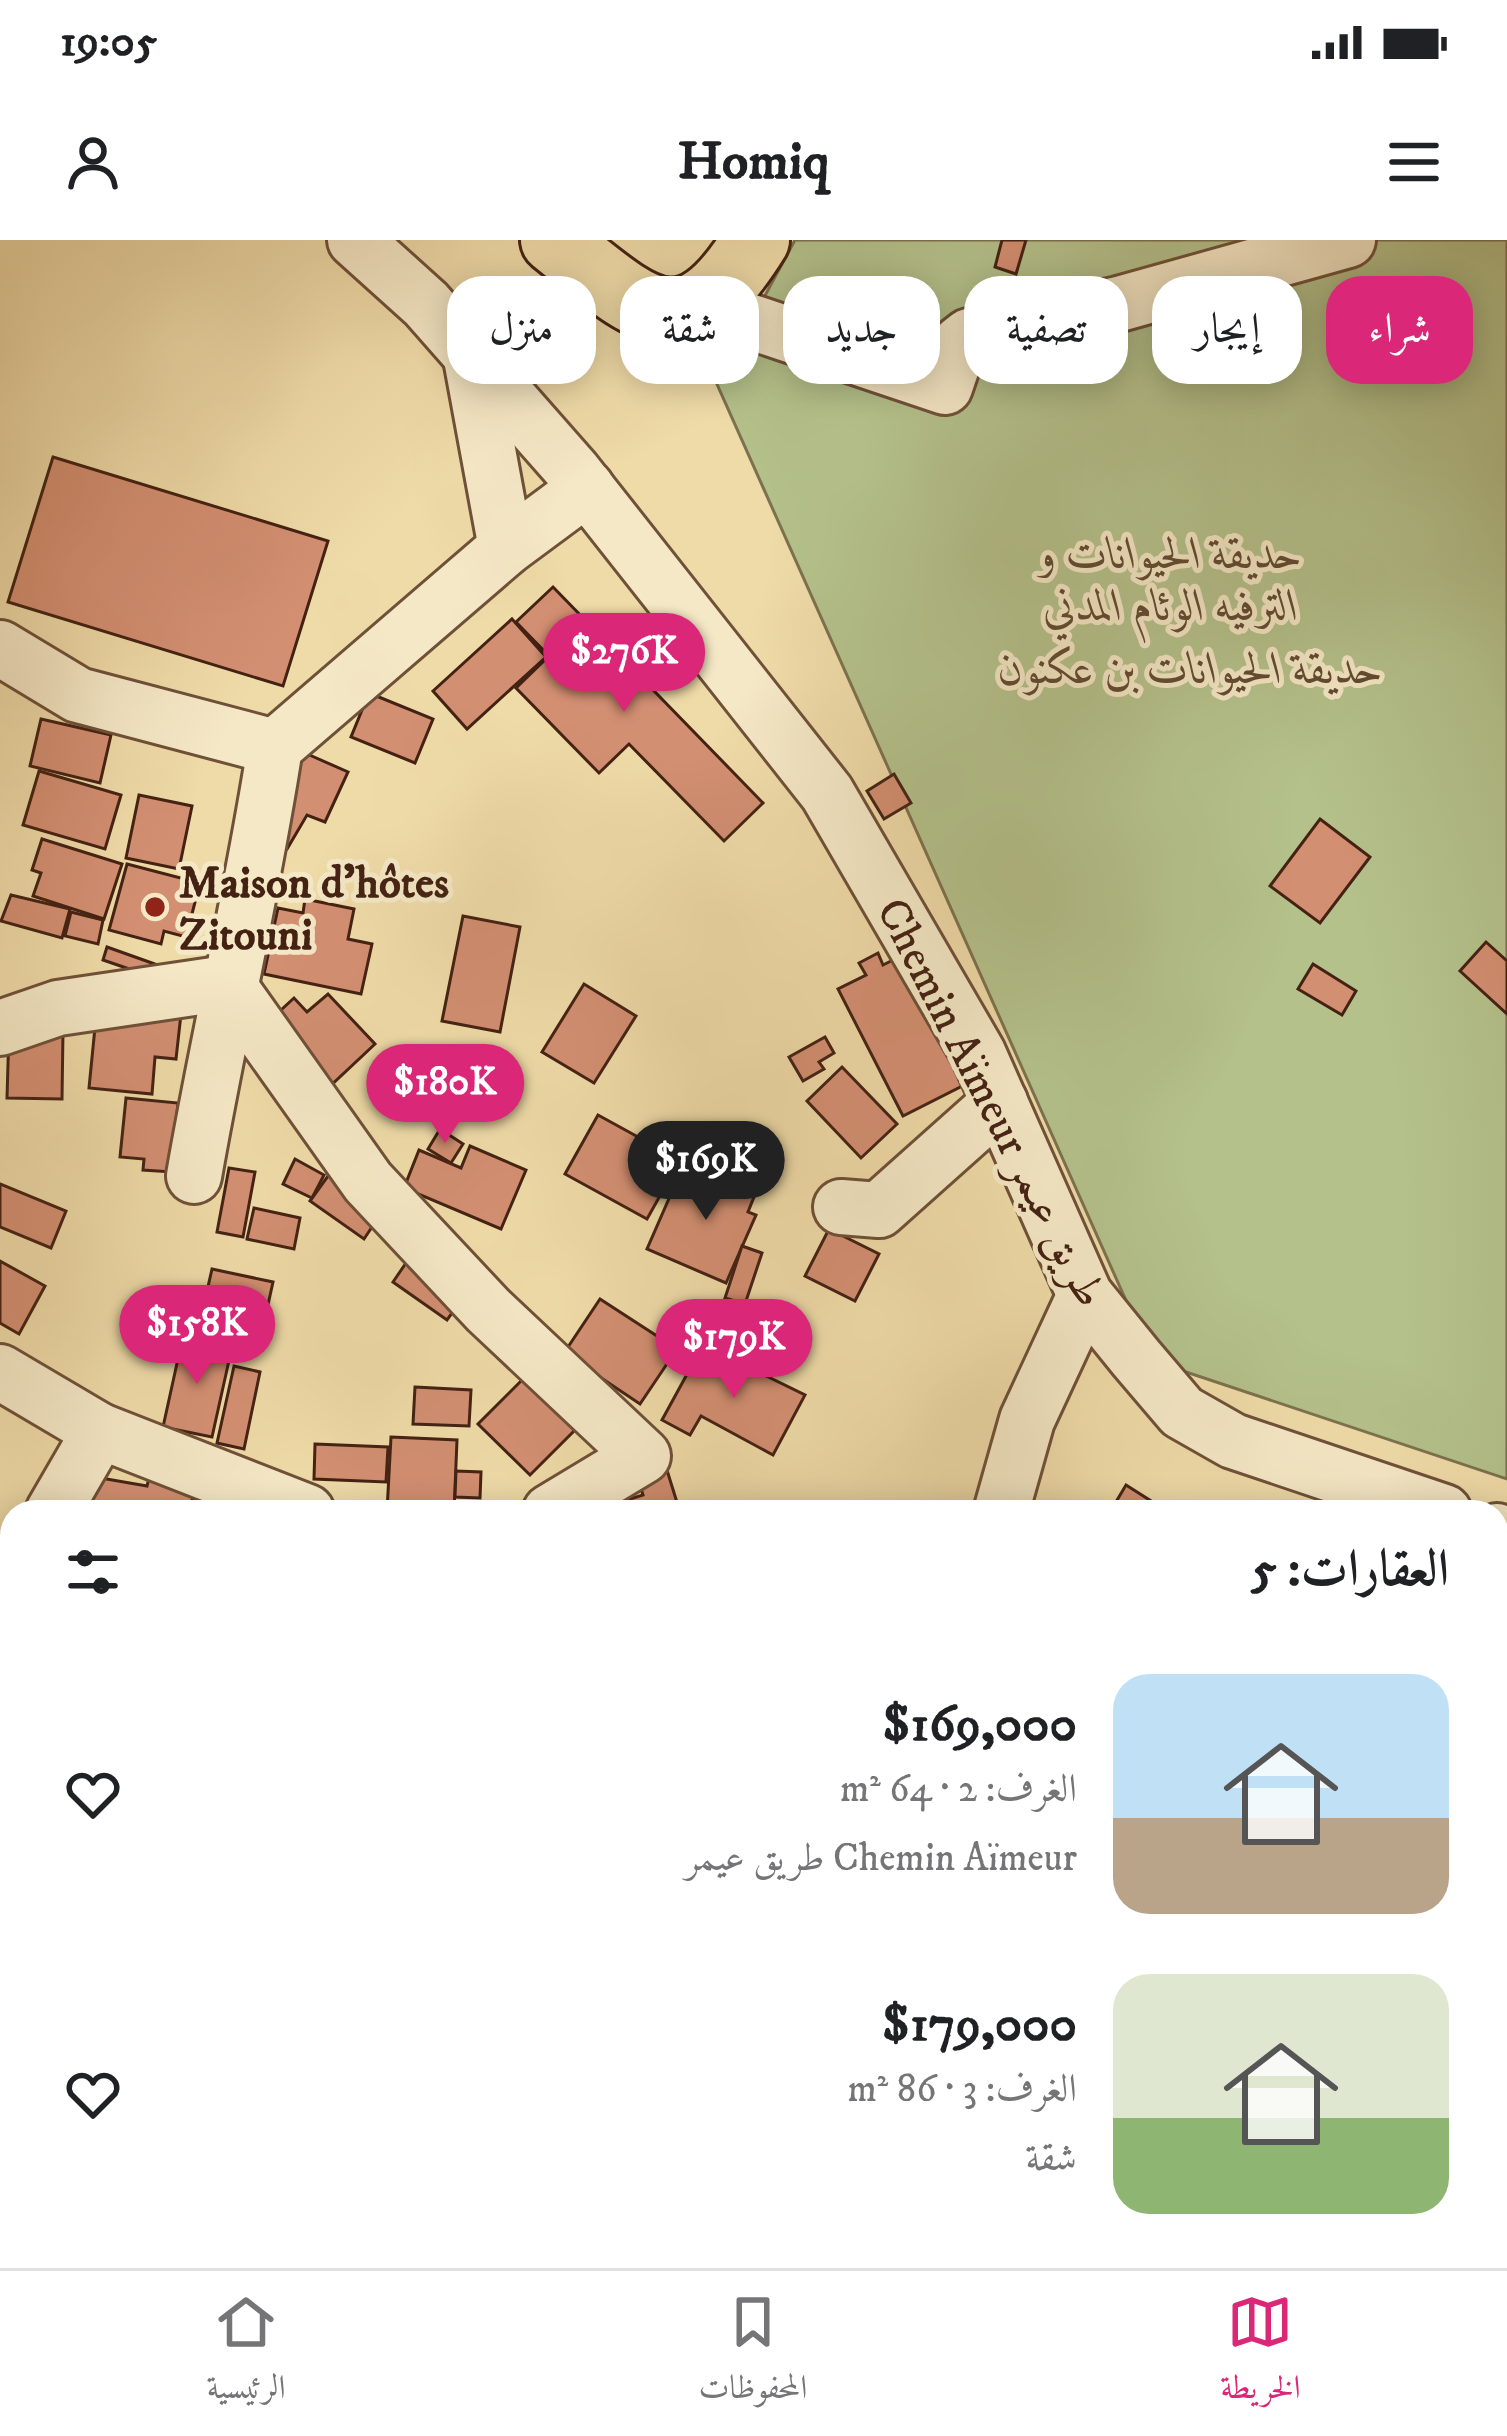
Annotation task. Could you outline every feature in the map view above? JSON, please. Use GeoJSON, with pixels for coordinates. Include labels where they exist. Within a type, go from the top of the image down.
{"type":"FeatureCollection","features":[{"type":"Feature","properties":{"kind":"main road"},"geometry":{"type":"LineString","coordinates":[[554,240],[620,292]]}},
{"type":"Feature","properties":{"kind":"main road"},"geometry":{"type":"LineString","coordinates":[[734,276],[756,240]]}},
{"type":"Feature","properties":{"kind":"street","name":"Chemin Aïmeur طريق عيمر"},"geometry":{"type":"LineString","coordinates":[[356,240],[447,329]]}},
{"type":"Feature","properties":{"kind":"street"},"geometry":{"type":"LineString","coordinates":[[759,324],[945,387],[961,343],[969,336],[1279,252],[1348,240]]}},
{"type":"Feature","properties":{"kind":"street"},"geometry":{"type":"LineString","coordinates":[[476,384],[506,548]]}},
{"type":"Feature","properties":{"kind":"street","name":"Chemin Aïmeur طريق عيمر"},"geometry":{"type":"LineString","coordinates":[[494,384],[586,488],[827,793],[978,1053],[1085,1295],[1183,1412],[1233,1441],[1408,1500]]}},
{"type":"Feature","properties":{"kind":"street"},"geometry":{"type":"LineString","coordinates":[[194,1176],[227,983],[250,907],[275,747],[506,548],[586,488]]}},
{"type":"Feature","properties":{"kind":"street"},"geometry":{"type":"LineString","coordinates":[[0,648],[78,694],[275,747]]}},
{"type":"Feature","properties":{"kind":"street"},"geometry":{"type":"LineString","coordinates":[[0,1028],[58,1008],[227,983]]}},
{"type":"Feature","properties":{"kind":"street"},"geometry":{"type":"LineString","coordinates":[[227,983],[368,1182],[502,1324],[643,1456],[570,1500]]}},
{"type":"Feature","properties":{"kind":"street"},"geometry":{"type":"LineString","coordinates":[[841,1207],[880,1210],[1000,1102]]}},
{"type":"Feature","properties":{"kind":"street"},"geometry":{"type":"LineString","coordinates":[[1004,1500],[1027,1420],[1085,1295]]}},
{"type":"Feature","properties":{"kind":"street"},"geometry":{"type":"LineString","coordinates":[[0,1372],[100,1431],[276,1500]]}},
{"type":"Feature","properties":{"kind":"street"},"geometry":{"type":"LineString","coordinates":[[60,1500],[100,1431]]}},
{"type":"Feature","properties":{"kind":"green space","name":"حديقة الحيوانات و الترفيه الوئام المدني"},"geometry":{"type":"Polygon","coordinates":[[[795,240],[1507,240],[1507,1479],[1153,1361],[717,384],[759,384],[759,307],[795,240]]]}},
{"type":"Feature","properties":{"kind":"building"},"geometry":{"type":"Polygon","coordinates":[[[1002,240],[1026,240],[1016,274],[995,267],[1002,240]]]}},
{"type":"Feature","properties":{"kind":"building"},"geometry":{"type":"Polygon","coordinates":[[[53,457],[328,541],[283,686],[8,602],[53,457]]]}},
{"type":"Feature","properties":{"kind":"building"},"geometry":{"type":"Polygon","coordinates":[[[553,587],[763,803],[724,841],[629,744],[599,773],[516,688],[549,656],[516,622],[553,587]]]}},
{"type":"Feature","properties":{"kind":"building"},"geometry":{"type":"Polygon","coordinates":[[[512,619],[546,657],[467,729],[433,691],[512,619]]]}},
{"type":"Feature","properties":{"kind":"building"},"geometry":{"type":"Polygon","coordinates":[[[369,693],[433,719],[415,763],[351,737],[369,693]]]}},
{"type":"Feature","properties":{"kind":"building"},"geometry":{"type":"Polygon","coordinates":[[[41,719],[111,735],[100,783],[30,766],[41,719]]]}},
{"type":"Feature","properties":{"kind":"building"},"geometry":{"type":"Polygon","coordinates":[[[305,753],[348,772],[325,822],[307,815],[287,849],[266,840],[305,753]]]}},
{"type":"Feature","properties":{"kind":"building"},"geometry":{"type":"Polygon","coordinates":[[[39,771],[121,795],[105,849],[23,825],[39,771]]]}},
{"type":"Feature","properties":{"kind":"building"},"geometry":{"type":"Polygon","coordinates":[[[894,774],[911,803],[884,819],[867,791],[894,774]]]}},
{"type":"Feature","properties":{"kind":"building"},"geometry":{"type":"Polygon","coordinates":[[[139,795],[192,806],[179,869],[126,858],[139,795]]]}},
{"type":"Feature","properties":{"kind":"building"},"geometry":{"type":"Polygon","coordinates":[[[1320,819],[1370,857],[1320,923],[1270,886],[1320,819]]]}},
{"type":"Feature","properties":{"kind":"building"},"geometry":{"type":"Polygon","coordinates":[[[42,839],[122,864],[104,919],[33,896],[41,873],[32,870],[42,839]]]}},
{"type":"Feature","properties":{"kind":"building","name":"Maison d'hôtes Zitouni"},"geometry":{"type":"Polygon","coordinates":[[[127,864],[200,883],[186,937],[164,931],[161,944],[109,930],[127,864]]]}},
{"type":"Feature","properties":{"kind":"building"},"geometry":{"type":"Polygon","coordinates":[[[11,895],[70,909],[62,938],[1,921],[11,895]]]}},
{"type":"Feature","properties":{"kind":"building"},"geometry":{"type":"Polygon","coordinates":[[[305,899],[354,909],[348,939],[372,944],[361,994],[264,974],[278,908],[303,913],[305,899]]]}},
{"type":"Feature","properties":{"kind":"building"},"geometry":{"type":"Polygon","coordinates":[[[71,912],[103,920],[98,944],[65,936],[71,912]]]}},
{"type":"Feature","properties":{"kind":"building"},"geometry":{"type":"Polygon","coordinates":[[[463,916],[520,927],[500,1032],[442,1021],[463,916]]]}},
{"type":"Feature","properties":{"kind":"building"},"geometry":{"type":"Polygon","coordinates":[[[1486,942],[1507,961],[1507,1014],[1460,971],[1486,942]]]}},
{"type":"Feature","properties":{"kind":"building"},"geometry":{"type":"Polygon","coordinates":[[[107,947],[180,973],[176,985],[103,960],[107,947]]]}},
{"type":"Feature","properties":{"kind":"building"},"geometry":{"type":"Polygon","coordinates":[[[878,953],[883,965],[907,953],[972,1081],[903,1116],[838,989],[866,975],[859,963],[878,953]]]}},
{"type":"Feature","properties":{"kind":"building"},"geometry":{"type":"Polygon","coordinates":[[[1313,964],[1356,991],[1342,1015],[1298,989],[1313,964]]]}},
{"type":"Feature","properties":{"kind":"building"},"geometry":{"type":"Polygon","coordinates":[[[584,984],[636,1016],[594,1083],[542,1052],[584,984]]]}},
{"type":"Feature","properties":{"kind":"building"},"geometry":{"type":"Polygon","coordinates":[[[328,994],[375,1044],[328,1088],[268,1022],[294,998],[307,1012],[328,994]]]}},
{"type":"Feature","properties":{"kind":"building"},"geometry":{"type":"Polygon","coordinates":[[[182,1005],[176,1059],[155,1057],[152,1094],[89,1088],[97,1007],[182,1005]]]}},
{"type":"Feature","properties":{"kind":"building"},"geometry":{"type":"Polygon","coordinates":[[[9,1030],[63,1031],[62,1099],[7,1098],[9,1030]]]}},
{"type":"Feature","properties":{"kind":"building"},"geometry":{"type":"Polygon","coordinates":[[[825,1037],[834,1053],[819,1062],[824,1069],[803,1081],[789,1057],[825,1037]]]}},
{"type":"Feature","properties":{"kind":"building"},"geometry":{"type":"Polygon","coordinates":[[[842,1067],[897,1124],[861,1158],[807,1101],[842,1067]]]}},
{"type":"Feature","properties":{"kind":"building"},"geometry":{"type":"Polygon","coordinates":[[[126,1098],[178,1103],[172,1172],[143,1170],[144,1159],[120,1157],[126,1098]]]}},
{"type":"Feature","properties":{"kind":"building"},"geometry":{"type":"Polygon","coordinates":[[[598,1115],[680,1160],[647,1219],[565,1174],[598,1115]]]}},
{"type":"Feature","properties":{"kind":"building"},"geometry":{"type":"Polygon","coordinates":[[[440,1129],[463,1144],[451,1163],[428,1149],[440,1129]]]}},
{"type":"Feature","properties":{"kind":"building"},"geometry":{"type":"Polygon","coordinates":[[[470,1146],[526,1170],[501,1229],[404,1188],[419,1150],[461,1168],[470,1146]]]}},
{"type":"Feature","properties":{"kind":"building"},"geometry":{"type":"Polygon","coordinates":[[[295,1159],[324,1175],[312,1198],[283,1184],[295,1159]]]}},
{"type":"Feature","properties":{"kind":"building"},"geometry":{"type":"Polygon","coordinates":[[[709,1165],[758,1187],[748,1212],[756,1215],[726,1283],[647,1249],[678,1178],[699,1187],[709,1165]]]}},
{"type":"Feature","properties":{"kind":"building"},"geometry":{"type":"Polygon","coordinates":[[[229,1168],[255,1172],[243,1237],[217,1232],[229,1168]]]}},
{"type":"Feature","properties":{"kind":"building"},"geometry":{"type":"Polygon","coordinates":[[[333,1169],[386,1206],[364,1239],[310,1201],[333,1169]]]}},
{"type":"Feature","properties":{"kind":"building"},"geometry":{"type":"Polygon","coordinates":[[[0,1184],[66,1211],[51,1248],[0,1227],[0,1184]]]}},
{"type":"Feature","properties":{"kind":"building"},"geometry":{"type":"Polygon","coordinates":[[[254,1208],[300,1218],[294,1249],[247,1239],[254,1208]]]}},
{"type":"Feature","properties":{"kind":"building"},"geometry":{"type":"Polygon","coordinates":[[[829,1229],[879,1254],[855,1301],[805,1276],[829,1229]]]}},
{"type":"Feature","properties":{"kind":"building"},"geometry":{"type":"Polygon","coordinates":[[[742,1246],[762,1253],[745,1304],[725,1298],[742,1246]]]}},
{"type":"Feature","properties":{"kind":"building"},"geometry":{"type":"Polygon","coordinates":[[[408,1260],[463,1298],[447,1320],[393,1282],[408,1260]]]}},
{"type":"Feature","properties":{"kind":"building"},"geometry":{"type":"Polygon","coordinates":[[[0,1261],[45,1286],[19,1334],[0,1323],[0,1261]]]}},
{"type":"Feature","properties":{"kind":"building"},"geometry":{"type":"Polygon","coordinates":[[[212,1269],[273,1282],[258,1350],[198,1331],[212,1269]]]}},
{"type":"Feature","properties":{"kind":"building"},"geometry":{"type":"Polygon","coordinates":[[[600,1299],[677,1349],[640,1404],[564,1353],[600,1299]]]}},
{"type":"Feature","properties":{"kind":"building"},"geometry":{"type":"Polygon","coordinates":[[[183,1336],[232,1347],[212,1437],[163,1427],[183,1336]]]}},
{"type":"Feature","properties":{"kind":"building"},"geometry":{"type":"Polygon","coordinates":[[[703,1345],[805,1395],[773,1455],[701,1416],[690,1435],[662,1420],[703,1345]]]}},
{"type":"Feature","properties":{"kind":"building"},"geometry":{"type":"Polygon","coordinates":[[[234,1366],[260,1372],[244,1449],[217,1443],[234,1366]]]}},
{"type":"Feature","properties":{"kind":"building"},"geometry":{"type":"Polygon","coordinates":[[[531,1371],[583,1422],[530,1475],[478,1424],[531,1371]]]}},
{"type":"Feature","properties":{"kind":"building"},"geometry":{"type":"Polygon","coordinates":[[[415,1387],[471,1390],[469,1426],[413,1424],[415,1387]]]}},
{"type":"Feature","properties":{"kind":"building"},"geometry":{"type":"Polygon","coordinates":[[[391,1437],[457,1440],[454,1500],[388,1500],[391,1437]]]}},
{"type":"Feature","properties":{"kind":"building"},"geometry":{"type":"Polygon","coordinates":[[[315,1444],[388,1447],[386,1482],[314,1479],[315,1444]]]}},
{"type":"Feature","properties":{"kind":"building"},"geometry":{"type":"Polygon","coordinates":[[[666,1467],[676,1500],[627,1500],[643,1495],[637,1476],[666,1467]]]}},
{"type":"Feature","properties":{"kind":"building"},"geometry":{"type":"Polygon","coordinates":[[[456,1471],[481,1472],[480,1498],[455,1497],[456,1471]]]}},
{"type":"Feature","properties":{"kind":"building"},"geometry":{"type":"Polygon","coordinates":[[[95,1477],[147,1486],[149,1478],[195,1485],[192,1500],[91,1500],[95,1477]]]}},
{"type":"Feature","properties":{"kind":"building"},"geometry":{"type":"Polygon","coordinates":[[[1126,1485],[1150,1500],[1117,1500],[1126,1485]]]}},
{"type":"Feature","properties":{"kind":"place","name":"Maison d'hôtes Zitouni"},"geometry":{"type":"Point","coordinates":[155,907]}},
{"type":"Feature","properties":{"kind":"park label","name":"حديقة الحيوانات بن عكنون"},"geometry":{"type":"Point","coordinates":[1191,667]}}]}
